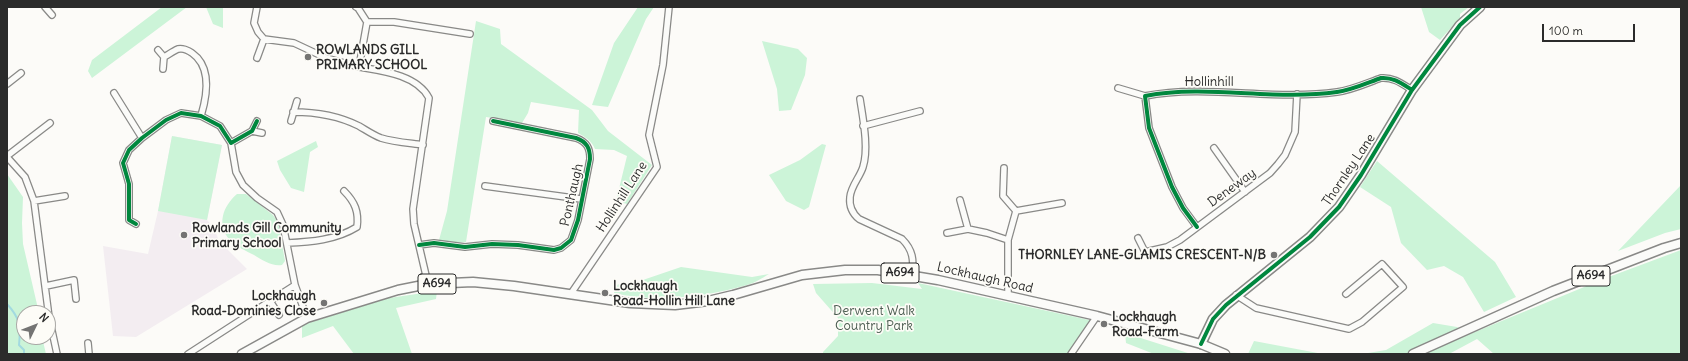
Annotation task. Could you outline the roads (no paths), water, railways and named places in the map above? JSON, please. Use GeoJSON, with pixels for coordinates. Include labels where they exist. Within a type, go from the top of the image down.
{"type":"FeatureCollection","features":[{"type":"Feature","properties":{"kind":"main road","name":"Thornley Lane"},"geometry":{"type":"LineString","coordinates":[[1201,344],[1213,319],[1236,295],[1310,237],[1339,207],[1361,175],[1412,90],[1460,25],[1480,7]]}},
{"type":"Feature","properties":{"kind":"main road","name":"A694"},"geometry":{"type":"LineString","coordinates":[[1413,354],[1553,291],[1664,248],[1681,243]]}},
{"type":"Feature","properties":{"kind":"main road","name":"Lockhaugh Road"},"geometry":{"type":"LineString","coordinates":[[570,295],[630,303],[675,306],[727,296],[802,275],[845,270],[878,270],[912,275],[1097,316],[1201,344],[1225,354]]}},
{"type":"Feature","properties":{"kind":"main road","name":"A694"},"geometry":{"type":"LineString","coordinates":[[242,354],[308,318],[398,290],[428,284],[473,282],[514,286],[570,295]]}},
{"type":"Feature","properties":{"kind":"street"},"geometry":{"type":"LineString","coordinates":[[45,7],[52,15]]}},
{"type":"Feature","properties":{"kind":"street"},"geometry":{"type":"LineString","coordinates":[[258,7],[254,23],[258,32],[264,39],[294,43],[326,58],[359,67],[388,72],[422,87],[429,98],[413,209],[414,224],[428,284]]}},
{"type":"Feature","properties":{"kind":"street"},"geometry":{"type":"LineString","coordinates":[[356,7],[367,22],[359,67]]}},
{"type":"Feature","properties":{"kind":"street","name":"Hollinhill Lane"},"geometry":{"type":"LineString","coordinates":[[570,295],[657,167],[649,135],[663,65],[669,7]]}},
{"type":"Feature","properties":{"kind":"street"},"geometry":{"type":"LineString","coordinates":[[367,22],[394,22],[470,34]]}},
{"type":"Feature","properties":{"kind":"street"},"geometry":{"type":"LineString","coordinates":[[257,58],[264,39]]}},
{"type":"Feature","properties":{"kind":"street"},"geometry":{"type":"LineString","coordinates":[[164,57],[178,49],[188,50],[198,57],[206,77],[206,99],[201,116]]}},
{"type":"Feature","properties":{"kind":"street"},"geometry":{"type":"LineString","coordinates":[[158,50],[164,57],[163,69]]}},
{"type":"Feature","properties":{"kind":"street"},"geometry":{"type":"LineString","coordinates":[[7,84],[21,73]]}},
{"type":"Feature","properties":{"kind":"street","name":"Hollinhill"},"geometry":{"type":"LineString","coordinates":[[1145,96],[1178,92],[1297,94],[1338,92],[1381,78],[1394,79],[1412,90]]}},
{"type":"Feature","properties":{"kind":"street"},"geometry":{"type":"LineString","coordinates":[[1118,88],[1145,96],[1149,128],[1172,187],[1183,208],[1197,227]]}},
{"type":"Feature","properties":{"kind":"street"},"geometry":{"type":"LineString","coordinates":[[114,93],[142,138]]}},
{"type":"Feature","properties":{"kind":"street","name":"Deneway"},"geometry":{"type":"LineString","coordinates":[[1138,238],[1145,252],[1167,247],[1180,240],[1270,174],[1285,155],[1295,132],[1297,94]]}},
{"type":"Feature","properties":{"kind":"street"},"geometry":{"type":"LineString","coordinates":[[860,99],[865,158],[863,168],[850,197],[852,210],[860,219],[902,239],[908,244],[912,252],[912,275]]}},
{"type":"Feature","properties":{"kind":"street"},"geometry":{"type":"LineString","coordinates":[[291,121],[297,101]]}},
{"type":"Feature","properties":{"kind":"street"},"geometry":{"type":"LineString","coordinates":[[863,126],[920,111]]}},
{"type":"Feature","properties":{"kind":"street"},"geometry":{"type":"LineString","coordinates":[[293,112],[312,112],[332,117],[358,126],[379,137],[394,141],[423,145]]}},
{"type":"Feature","properties":{"kind":"street"},"geometry":{"type":"LineString","coordinates":[[136,224],[129,220],[129,184],[123,163],[129,150],[166,120],[181,113],[201,116],[220,126],[231,143],[236,172],[243,185],[257,198],[277,212],[283,225],[295,285],[308,318]]}},
{"type":"Feature","properties":{"kind":"street"},"geometry":{"type":"LineString","coordinates":[[231,143],[252,131],[257,121]]}},
{"type":"Feature","properties":{"kind":"street","name":"Ponthaugh"},"geometry":{"type":"LineString","coordinates":[[419,245],[434,243],[465,247],[492,244],[518,245],[554,250],[561,248],[571,240],[578,220],[590,159],[590,150],[584,141],[493,121]]}},
{"type":"Feature","properties":{"kind":"street"},"geometry":{"type":"LineString","coordinates":[[50,123],[7,156],[25,177],[34,200],[51,332],[57,354]]}},
{"type":"Feature","properties":{"kind":"street"},"geometry":{"type":"LineString","coordinates":[[252,131],[262,133]]}},
{"type":"Feature","properties":{"kind":"street"},"geometry":{"type":"LineString","coordinates":[[1214,148],[1245,192]]}},
{"type":"Feature","properties":{"kind":"street"},"geometry":{"type":"LineString","coordinates":[[1004,168],[1003,196],[1016,212]]}},
{"type":"Feature","properties":{"kind":"street"},"geometry":{"type":"LineString","coordinates":[[485,186],[581,200]]}},
{"type":"Feature","properties":{"kind":"street"},"geometry":{"type":"LineString","coordinates":[[287,243],[318,241],[349,232],[357,227],[358,217],[353,200],[344,191]]}},
{"type":"Feature","properties":{"kind":"street"},"geometry":{"type":"LineString","coordinates":[[34,200],[65,196]]}},
{"type":"Feature","properties":{"kind":"street"},"geometry":{"type":"LineString","coordinates":[[960,200],[968,229]]}},
{"type":"Feature","properties":{"kind":"street"},"geometry":{"type":"LineString","coordinates":[[1016,212],[1062,203]]}},
{"type":"Feature","properties":{"kind":"street"},"geometry":{"type":"LineString","coordinates":[[1008,296],[1008,240],[1016,212]]}},
{"type":"Feature","properties":{"kind":"street"},"geometry":{"type":"LineString","coordinates":[[947,233],[968,229],[1008,240]]}},
{"type":"Feature","properties":{"kind":"street"},"geometry":{"type":"LineString","coordinates":[[1236,295],[1256,308],[1349,329],[1362,322],[1403,287],[1382,264],[1346,294]]}},
{"type":"Feature","properties":{"kind":"street"},"geometry":{"type":"LineString","coordinates":[[46,286],[74,280],[76,299]]}},
{"type":"Feature","properties":{"kind":"street"},"geometry":{"type":"LineString","coordinates":[[188,354],[295,285]]}},
{"type":"Feature","properties":{"kind":"street"},"geometry":{"type":"LineString","coordinates":[[270,301],[279,315]]}},
{"type":"Feature","properties":{"kind":"street"},"geometry":{"type":"LineString","coordinates":[[1071,354],[1097,316]]}},
{"type":"Feature","properties":{"kind":"street"},"geometry":{"type":"LineString","coordinates":[[88,343],[89,354]]}},
{"type":"Feature","properties":{"kind":"waterway"},"geometry":{"type":"LineString","coordinates":[[7,304],[15,314],[19,323],[19,345],[24,350],[24,354]]}},
{"type":"Feature","properties":{"kind":"place","name":"ROWLANDS GILL PRIMARY SCHOOL"},"geometry":{"type":"Point","coordinates":[308,57]}},
{"type":"Feature","properties":{"kind":"place","name":"Rowlands Gill Community Primary School"},"geometry":{"type":"Point","coordinates":[184,235]}},
{"type":"Feature","properties":{"kind":"place","name":"THORNLEY LANE-GLAMIS CRESCENT-N/B"},"geometry":{"type":"Point","coordinates":[1274,255]}},
{"type":"Feature","properties":{"kind":"place","name":"Lockhaugh Road-Hollin Hill Lane"},"geometry":{"type":"Point","coordinates":[605,293]}},
{"type":"Feature","properties":{"kind":"place","name":"Lockhaugh Road-Dominies Close"},"geometry":{"type":"Point","coordinates":[324,303]}},
{"type":"Feature","properties":{"kind":"place","name":"Lockhaugh Road-Farm"},"geometry":{"type":"Point","coordinates":[1104,324]}},
{"type":"Feature","properties":{"kind":"park label","name":"Derwent Walk Country Park"},"geometry":{"type":"Point","coordinates":[874,318]}}]}
